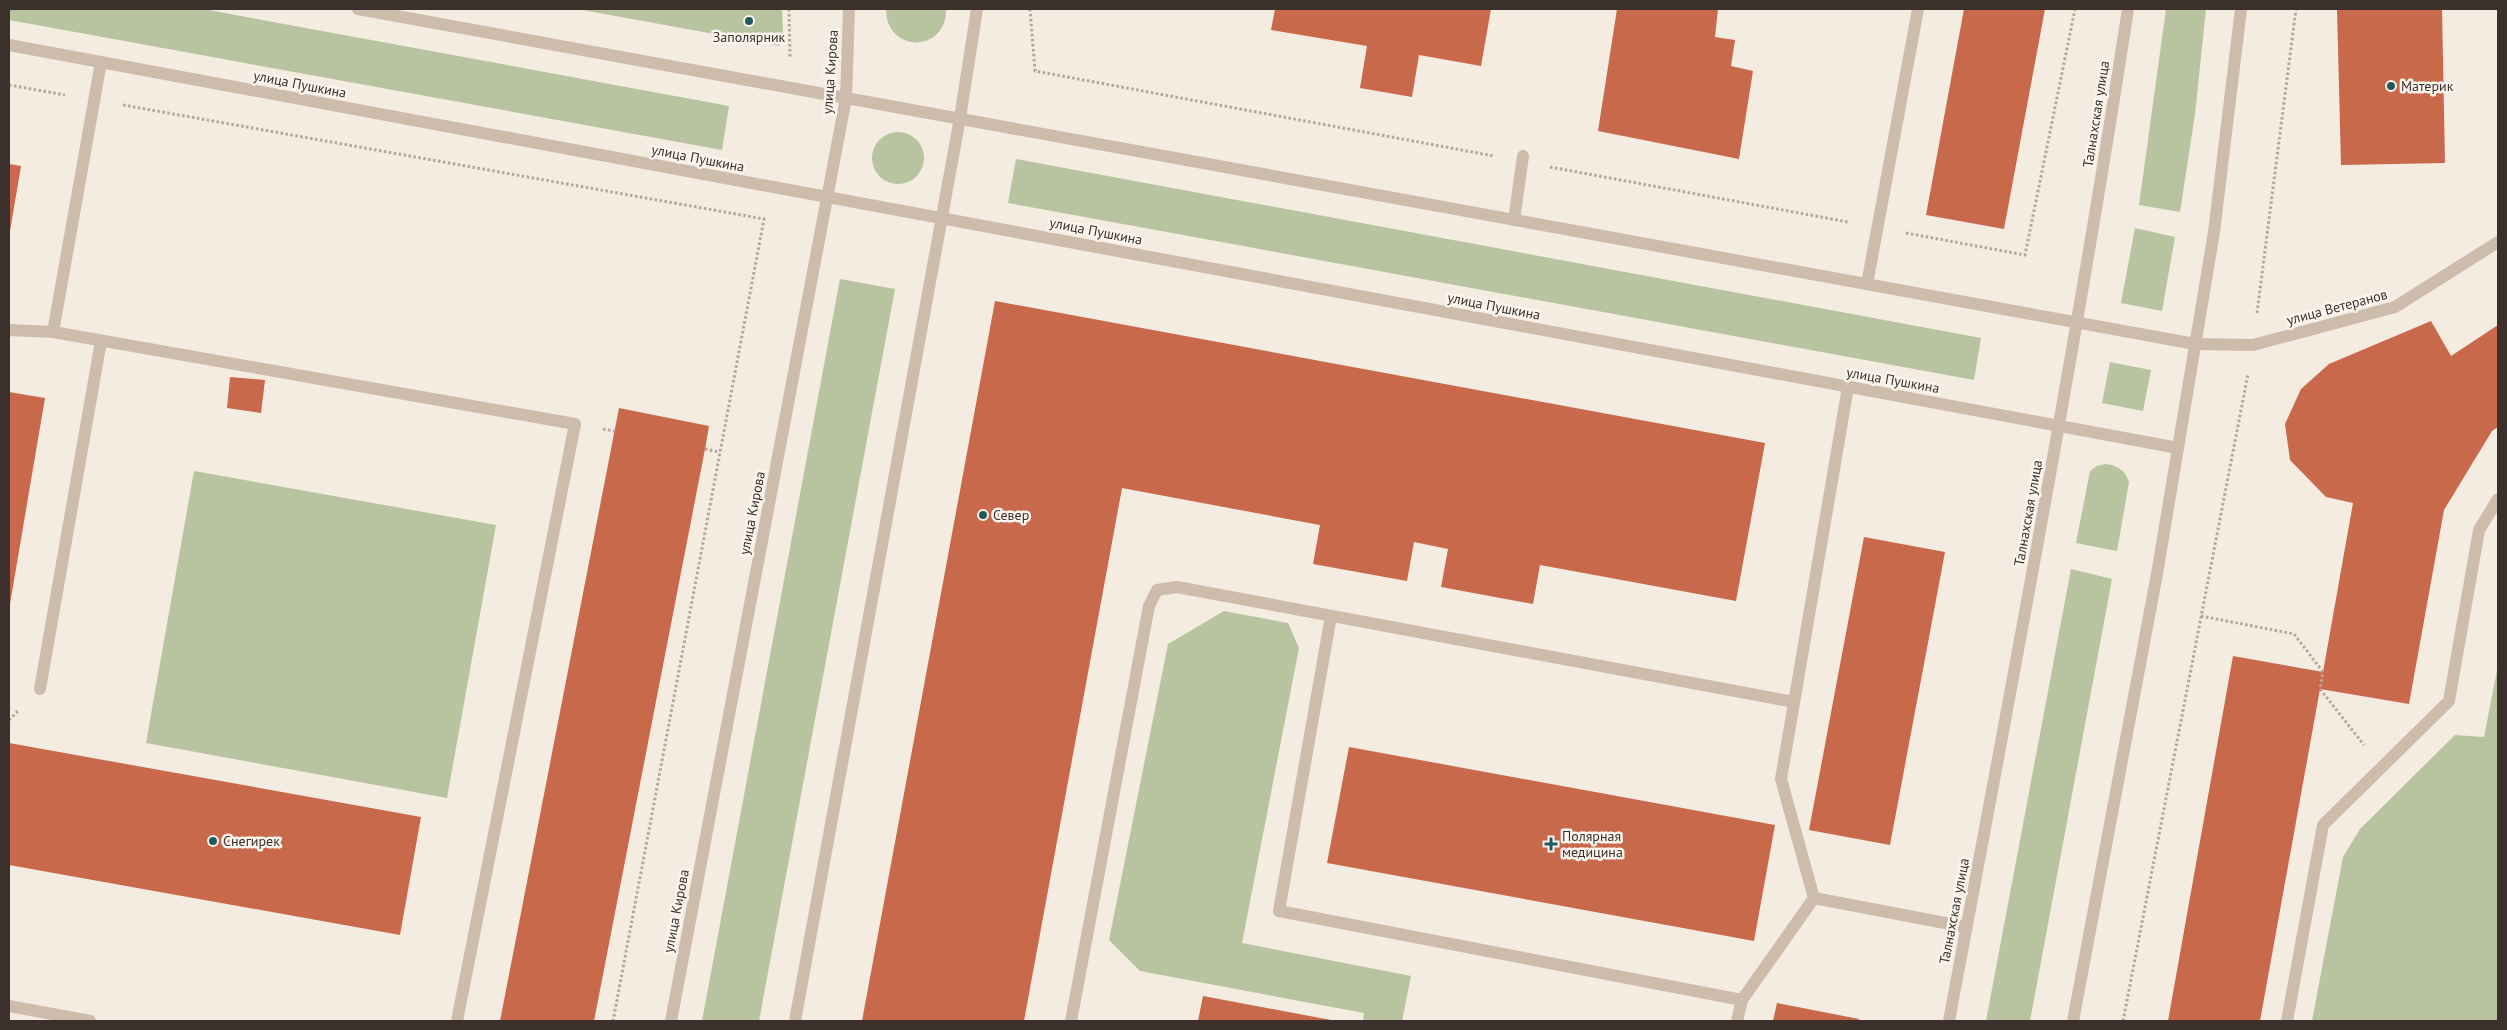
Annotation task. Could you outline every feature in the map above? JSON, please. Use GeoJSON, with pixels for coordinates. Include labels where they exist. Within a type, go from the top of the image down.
{"type":"FeatureCollection","features":[{"type":"Feature","properties":{"kind":"street"},"geometry":{"type":"LineString","coordinates":[[358,9],[2196,344]]}},
{"type":"Feature","properties":{"kind":"street","name":"улица Кирова"},"geometry":{"type":"LineString","coordinates":[[671,1021],[846,98],[849,9]]}},
{"type":"Feature","properties":{"kind":"street"},"geometry":{"type":"LineString","coordinates":[[795,1021],[960,118],[977,9]]}},
{"type":"Feature","properties":{"kind":"street"},"geometry":{"type":"LineString","coordinates":[[1867,284],[1918,9]]}},
{"type":"Feature","properties":{"kind":"street","name":"Талнахская улица"},"geometry":{"type":"LineString","coordinates":[[1949,1021],[2059,426],[2097,209],[2128,9]]}},
{"type":"Feature","properties":{"kind":"street"},"geometry":{"type":"LineString","coordinates":[[2073,1021],[2157,574],[2196,344],[2214,232],[2241,9]]}},
{"type":"Feature","properties":{"kind":"street","name":"улица Пушкина"},"geometry":{"type":"LineString","coordinates":[[9,45],[2178,448]]}},
{"type":"Feature","properties":{"kind":"street"},"geometry":{"type":"LineString","coordinates":[[53,332],[101,62]]}},
{"type":"Feature","properties":{"kind":"street"},"geometry":{"type":"LineString","coordinates":[[1514,220],[1524,156]]}},
{"type":"Feature","properties":{"kind":"street","name":"улица Ветеранов"},"geometry":{"type":"LineString","coordinates":[[2196,344],[2253,345],[2395,307],[2498,242]]}},
{"type":"Feature","properties":{"kind":"street"},"geometry":{"type":"LineString","coordinates":[[9,330],[53,332],[575,424],[457,1021]]}},
{"type":"Feature","properties":{"kind":"street"},"geometry":{"type":"LineString","coordinates":[[40,689],[101,341]]}},
{"type":"Feature","properties":{"kind":"street"},"geometry":{"type":"LineString","coordinates":[[1814,898],[1781,779],[1848,387]]}},
{"type":"Feature","properties":{"kind":"street"},"geometry":{"type":"LineString","coordinates":[[2286,1021],[2323,825],[2448,701],[2479,530],[2498,499]]}},
{"type":"Feature","properties":{"kind":"street"},"geometry":{"type":"LineString","coordinates":[[1070,1021],[1149,606],[1158,590],[1177,587],[1794,702]]}},
{"type":"Feature","properties":{"kind":"street"},"geometry":{"type":"LineString","coordinates":[[1331,616],[1278,911],[1742,1000]]}},
{"type":"Feature","properties":{"kind":"street"},"geometry":{"type":"LineString","coordinates":[[1814,898],[1966,927]]}},
{"type":"Feature","properties":{"kind":"street"},"geometry":{"type":"LineString","coordinates":[[1737,1021],[1742,1000],[1814,898]]}},
{"type":"Feature","properties":{"kind":"street"},"geometry":{"type":"LineString","coordinates":[[9,1006],[90,1021]]}},
{"type":"Feature","properties":{"kind":"path"},"geometry":{"type":"LineString","coordinates":[[789,9],[790,58]]}},
{"type":"Feature","properties":{"kind":"path"},"geometry":{"type":"LineString","coordinates":[[1030,9],[1035,71]]}},
{"type":"Feature","properties":{"kind":"path"},"geometry":{"type":"LineString","coordinates":[[2025,255],[2076,9]]}},
{"type":"Feature","properties":{"kind":"path"},"geometry":{"type":"LineString","coordinates":[[2123,1021],[2253,345],[2296,9]]}},
{"type":"Feature","properties":{"kind":"path"},"geometry":{"type":"LineString","coordinates":[[9,85],[764,219],[613,1021]]}},
{"type":"Feature","properties":{"kind":"path"},"geometry":{"type":"LineString","coordinates":[[705,449],[720,452]]}},
{"type":"Feature","properties":{"kind":"path"},"geometry":{"type":"LineString","coordinates":[[2201,616],[2294,634],[2323,672],[2320,688],[2382,766]]}},
{"type":"Feature","properties":{"kind":"green space"},"geometry":{"type":"Polygon","coordinates":[[[9,9],[203,9],[729,106],[722,150],[9,20],[9,9]]]}},
{"type":"Feature","properties":{"kind":"green space"},"geometry":{"type":"Polygon","coordinates":[[[577,9],[782,9],[783,33],[779,33],[780,46],[577,9]]]}},
{"type":"Feature","properties":{"kind":"green space"},"geometry":{"type":"Polygon","coordinates":[[[886,9],[946,9],[944,23],[937,34],[927,40],[916,42],[905,40],[896,34],[889,24],[886,9]]]}},
{"type":"Feature","properties":{"kind":"green space"},"geometry":{"type":"Polygon","coordinates":[[[2166,9],[2206,9],[2195,114],[2180,212],[2139,205],[2166,9]]]}},
{"type":"Feature","properties":{"kind":"green space"},"geometry":{"type":"Polygon","coordinates":[[[898,132],[908,134],[916,140],[922,148],[924,158],[922,168],[916,176],[908,182],[898,184],[888,182],[880,176],[874,168],[872,158],[874,148],[880,140],[888,134],[898,132]]]}},
{"type":"Feature","properties":{"kind":"green space"},"geometry":{"type":"Polygon","coordinates":[[[1016,159],[1981,338],[1974,380],[1008,203],[1016,159]]]}},
{"type":"Feature","properties":{"kind":"green space"},"geometry":{"type":"Polygon","coordinates":[[[2135,228],[2175,237],[2162,311],[2121,303],[2135,228]]]}},
{"type":"Feature","properties":{"kind":"green space"},"geometry":{"type":"Polygon","coordinates":[[[840,279],[895,289],[759,1021],[702,1021],[840,279]]]}},
{"type":"Feature","properties":{"kind":"green space"},"geometry":{"type":"Polygon","coordinates":[[[2110,362],[2151,370],[2143,411],[2102,403],[2110,362]]]}},
{"type":"Feature","properties":{"kind":"green space"},"geometry":{"type":"Polygon","coordinates":[[[2105,464],[2120,469],[2129,482],[2117,551],[2076,543],[2090,471],[2097,466],[2105,464]]]}},
{"type":"Feature","properties":{"kind":"green space"},"geometry":{"type":"Polygon","coordinates":[[[194,471],[496,525],[447,798],[146,743],[194,471]]]}},
{"type":"Feature","properties":{"kind":"green space"},"geometry":{"type":"Polygon","coordinates":[[[2071,569],[2112,579],[2030,1021],[1986,1021],[2071,569]]]}},
{"type":"Feature","properties":{"kind":"green space"},"geometry":{"type":"Polygon","coordinates":[[[1224,611],[1288,623],[1299,648],[1242,943],[1411,976],[1402,1021],[1363,1021],[1364,1013],[1140,971],[1109,940],[1168,644],[1224,611]]]}},
{"type":"Feature","properties":{"kind":"green space"},"geometry":{"type":"Polygon","coordinates":[[[2498,665],[2498,1021],[2312,1021],[2343,857],[2360,829],[2455,735],[2484,737],[2498,665]]]}},
{"type":"Feature","properties":{"kind":"building"},"geometry":{"type":"Polygon","coordinates":[[[1275,9],[1491,9],[1481,66],[1419,55],[1412,97],[1360,88],[1367,46],[1271,30],[1275,9]]]}},
{"type":"Feature","properties":{"kind":"building"},"geometry":{"type":"Polygon","coordinates":[[[1617,9],[1718,9],[1715,37],[1735,40],[1731,66],[1753,71],[1739,159],[1598,131],[1617,9]]]}},
{"type":"Feature","properties":{"kind":"building"},"geometry":{"type":"Polygon","coordinates":[[[1964,9],[2045,9],[2004,229],[1926,215],[1964,9]]]}},
{"type":"Feature","properties":{"kind":"building","name":"Материк"},"geometry":{"type":"Polygon","coordinates":[[[2337,9],[2442,9],[2445,163],[2341,165],[2337,9]]]}},
{"type":"Feature","properties":{"kind":"building"},"geometry":{"type":"Polygon","coordinates":[[[9,164],[21,166],[10,231],[9,231],[9,164]]]}},
{"type":"Feature","properties":{"kind":"building"},"geometry":{"type":"Polygon","coordinates":[[[995,301],[1765,443],[1736,601],[1540,565],[1533,604],[1441,587],[1448,549],[1414,542],[1407,581],[1313,564],[1320,525],[1122,488],[1024,1021],[862,1021],[995,301]]]}},
{"type":"Feature","properties":{"kind":"building"},"geometry":{"type":"Polygon","coordinates":[[[2431,321],[2451,356],[2498,325],[2498,427],[2492,431],[2444,510],[2409,704],[2320,689],[2260,1021],[2168,1021],[2233,656],[2323,672],[2353,503],[2326,497],[2290,460],[2285,424],[2301,389],[2329,364],[2431,321]]]}},
{"type":"Feature","properties":{"kind":"building"},"geometry":{"type":"Polygon","coordinates":[[[230,377],[265,380],[261,413],[227,408],[230,377]]]}},
{"type":"Feature","properties":{"kind":"building"},"geometry":{"type":"Polygon","coordinates":[[[9,392],[45,398],[10,604],[9,604],[9,392]]]}},
{"type":"Feature","properties":{"kind":"building"},"geometry":{"type":"Polygon","coordinates":[[[619,408],[709,426],[594,1021],[500,1021],[619,408]]]}},
{"type":"Feature","properties":{"kind":"building"},"geometry":{"type":"Polygon","coordinates":[[[1864,537],[1945,552],[1890,845],[1809,830],[1864,537]]]}},
{"type":"Feature","properties":{"kind":"building","name":"Снегирек"},"geometry":{"type":"Polygon","coordinates":[[[9,743],[421,817],[400,935],[9,865],[9,743]]]}},
{"type":"Feature","properties":{"kind":"building","name":"Полярная медицина"},"geometry":{"type":"Polygon","coordinates":[[[1349,747],[1775,825],[1754,941],[1327,863],[1349,747]]]}},
{"type":"Feature","properties":{"kind":"building"},"geometry":{"type":"Polygon","coordinates":[[[1203,996],[1331,1020],[1198,1021],[1203,996]]]}},
{"type":"Feature","properties":{"kind":"building"},"geometry":{"type":"Polygon","coordinates":[[[1777,1003],[1859,1019],[1859,1021],[1773,1021],[1777,1003]]]}},
{"type":"Feature","properties":{"kind":"place","name":"Заполярник"},"geometry":{"type":"Point","coordinates":[749,21]}},
{"type":"Feature","properties":{"kind":"place","name":"Материк"},"geometry":{"type":"Point","coordinates":[2391,86]}},
{"type":"Feature","properties":{"kind":"place","name":"Север"},"geometry":{"type":"Point","coordinates":[983,515]}},
{"type":"Feature","properties":{"kind":"place","name":"Снегирек"},"geometry":{"type":"Point","coordinates":[213,841]}},
{"type":"Feature","properties":{"kind":"place","name":"Полярная медицина"},"geometry":{"type":"Point","coordinates":[1551,844]}}]}
